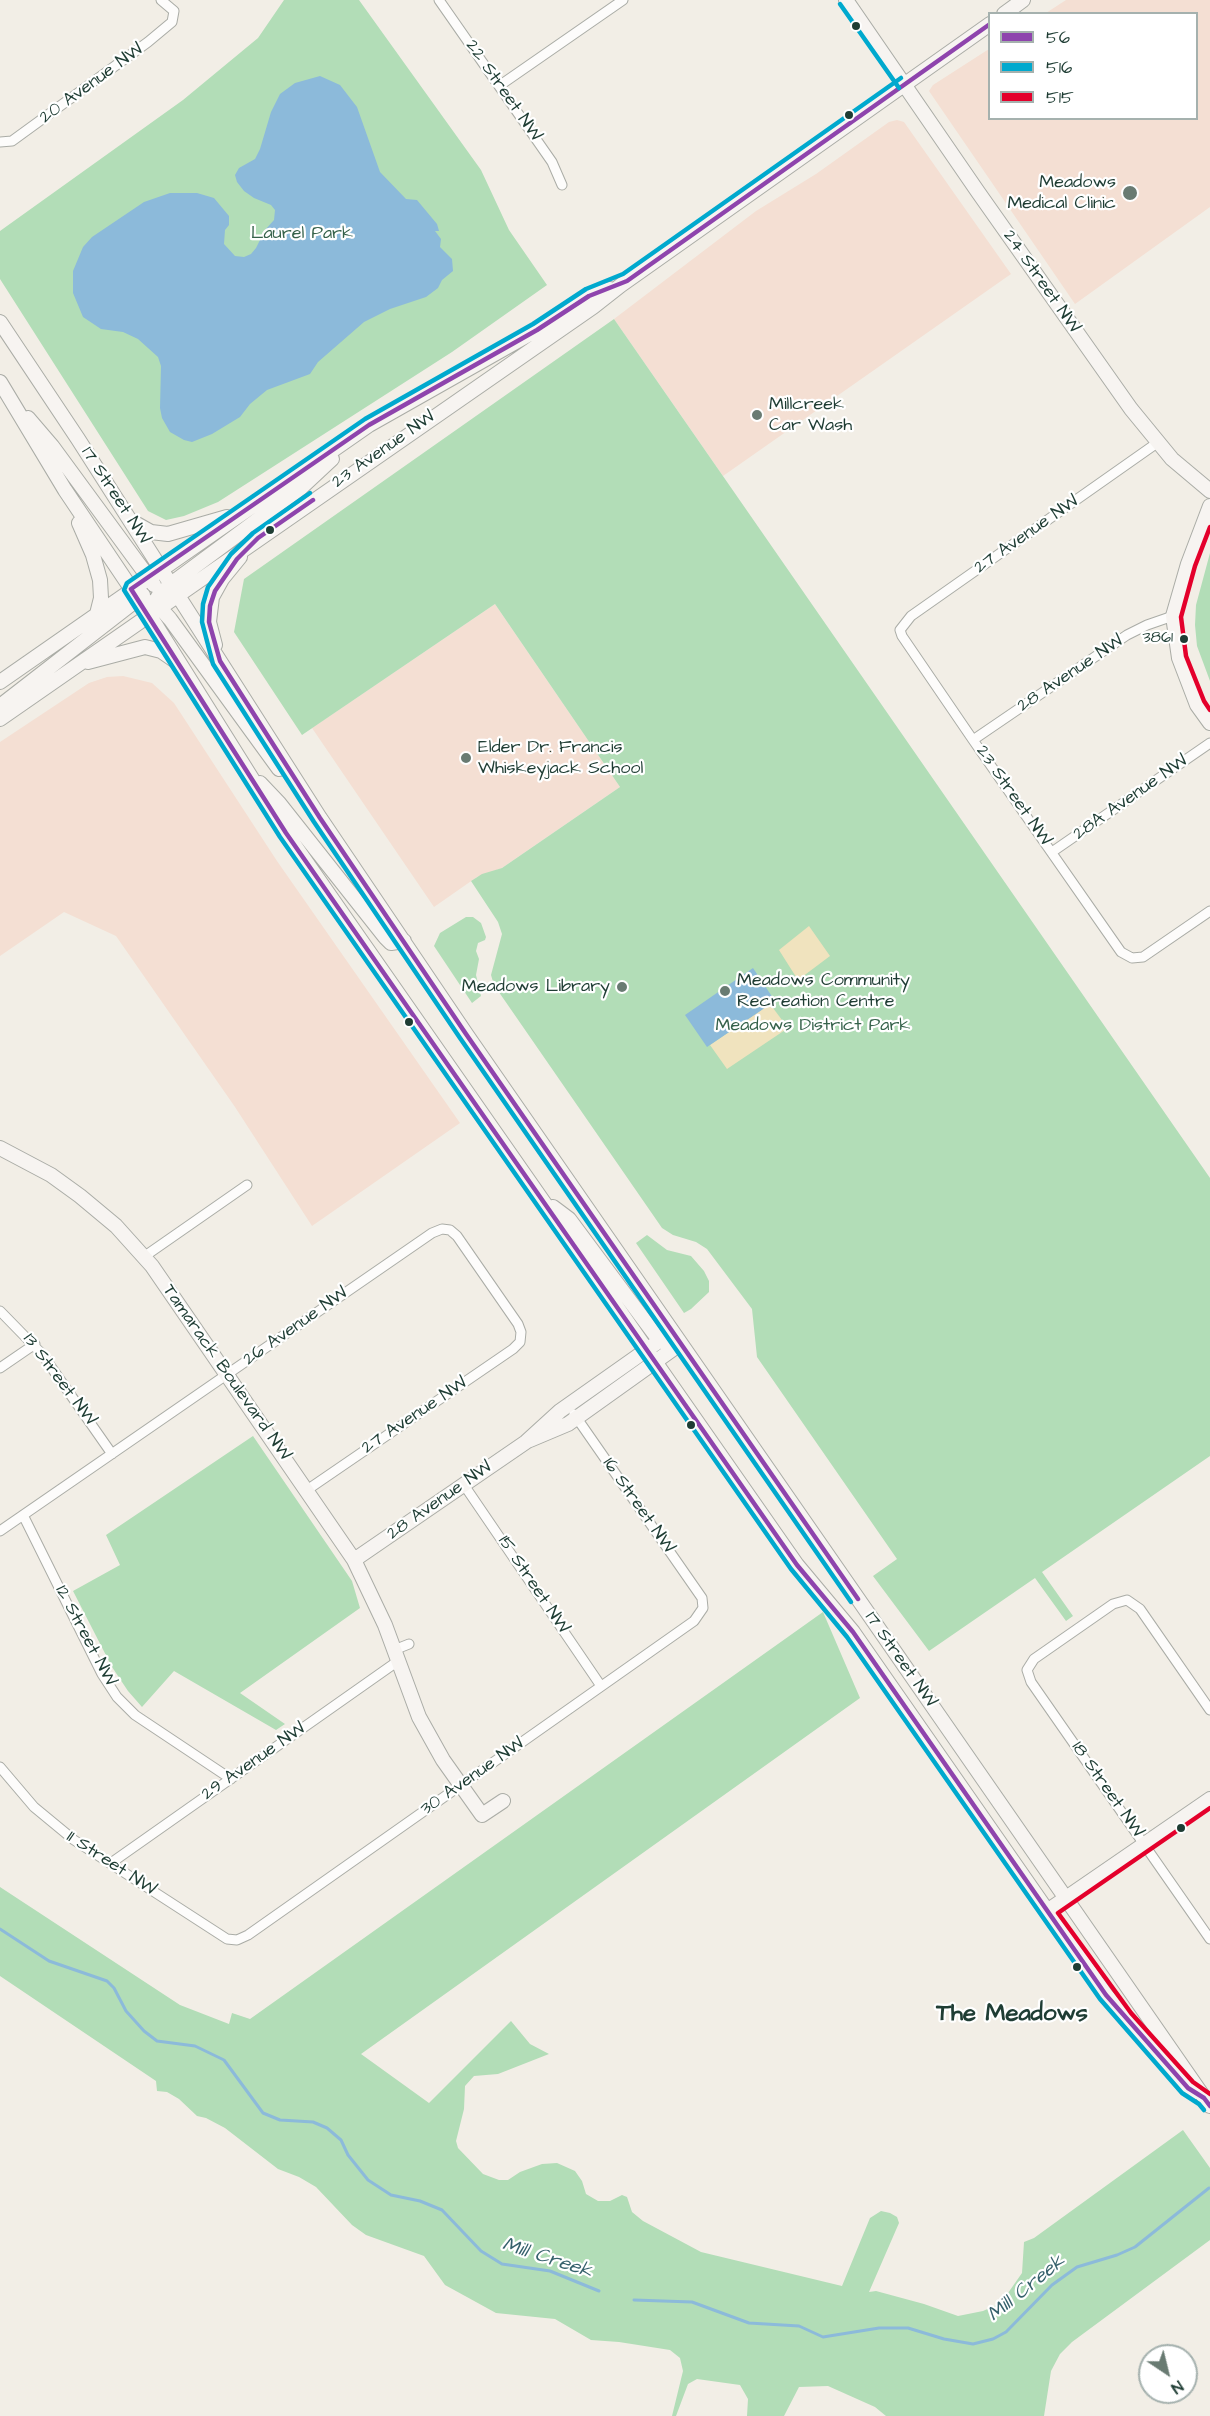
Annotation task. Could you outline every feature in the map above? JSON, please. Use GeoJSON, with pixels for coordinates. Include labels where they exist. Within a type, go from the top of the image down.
{"type":"FeatureCollection","features":[{"type":"Feature","properties":{"kind":"main road","name":"24 Street NW"},"geometry":{"type":"LineString","coordinates":[[846,0],[1087,348],[1157,443],[1210,491]]}},
{"type":"Feature","properties":{"kind":"main road"},"geometry":{"type":"LineString","coordinates":[[1007,12],[1023,0]]}},
{"type":"Feature","properties":{"kind":"main road","name":"23 Avenue NW"},"geometry":{"type":"LineString","coordinates":[[0,682],[97,614],[153,594],[258,538],[593,307],[988,25]]}},
{"type":"Feature","properties":{"kind":"main road","name":"23 Avenue NW"},"geometry":{"type":"LineString","coordinates":[[161,569],[369,425],[537,330],[588,296],[621,285]]}},
{"type":"Feature","properties":{"kind":"main road","name":"17 Street NW"},"geometry":{"type":"LineString","coordinates":[[0,322],[161,569],[153,594],[181,668],[286,833],[808,1579],[853,1632],[1047,1911],[1125,2018],[1188,2088],[1207,2102]]}},
{"type":"Feature","properties":{"kind":"main road","name":"17 Street NW"},"geometry":{"type":"LineString","coordinates":[[0,382],[65,490],[153,594],[220,661],[311,803],[404,941],[676,1338],[1207,2102]]}},
{"type":"Feature","properties":{"kind":"main road"},"geometry":{"type":"LineString","coordinates":[[8,396],[52,446],[153,594],[276,766],[311,803]]}},
{"type":"Feature","properties":{"kind":"main road"},"geometry":{"type":"LineString","coordinates":[[0,706],[302,487],[369,425]]}},
{"type":"Feature","properties":{"kind":"main road"},"geometry":{"type":"LineString","coordinates":[[65,490],[93,555],[100,580],[102,598],[97,614]]}},
{"type":"Feature","properties":{"kind":"main road"},"geometry":{"type":"LineString","coordinates":[[1210,506],[1188,564],[1173,616],[1179,658],[1197,705],[1210,723]]}},
{"type":"Feature","properties":{"kind":"main road"},"geometry":{"type":"LineString","coordinates":[[131,520],[150,532],[168,534],[241,513]]}},
{"type":"Feature","properties":{"kind":"main road"},"geometry":{"type":"LineString","coordinates":[[220,661],[209,622],[212,597],[237,560],[258,538]]}},
{"type":"Feature","properties":{"kind":"main road","name":"23 Avenue NW"},"geometry":{"type":"LineString","coordinates":[[0,719],[75,666],[153,594]]}},
{"type":"Feature","properties":{"kind":"main road"},"geometry":{"type":"LineString","coordinates":[[75,666],[115,653],[145,647],[155,648],[167,654],[181,668]]}},
{"type":"Feature","properties":{"kind":"main road"},"geometry":{"type":"LineString","coordinates":[[243,767],[279,803],[385,937],[394,943],[404,941]]}},
{"type":"Feature","properties":{"kind":"main road","name":"Tamarack Boulevard NW"},"geometry":{"type":"LineString","coordinates":[[0,1148],[51,1175],[80,1196],[116,1226],[145,1256],[354,1560],[376,1603],[423,1726],[461,1786],[482,1815],[503,1801]]}},
{"type":"Feature","properties":{"kind":"main road"},"geometry":{"type":"LineString","coordinates":[[544,1200],[569,1219],[660,1340],[671,1345],[676,1338]]}},
{"type":"Feature","properties":{"kind":"main road","name":"28 Avenue NW"},"geometry":{"type":"LineString","coordinates":[[354,1560],[526,1442],[577,1418],[656,1362],[676,1338]]}},
{"type":"Feature","properties":{"kind":"main road","name":"28 Avenue NW"},"geometry":{"type":"LineString","coordinates":[[526,1442],[542,1425],[568,1405],[660,1340]]}},
{"type":"Feature","properties":{"kind":"main road"},"geometry":{"type":"LineString","coordinates":[[1047,1911],[1210,1799]]}},
{"type":"Feature","properties":{"kind":"street","name":"20 Avenue NW"},"geometry":{"type":"LineString","coordinates":[[0,142],[12,141],[99,79],[172,22],[175,13],[160,0]]}},
{"type":"Feature","properties":{"kind":"street","name":"22 Street NW"},"geometry":{"type":"LineString","coordinates":[[439,0],[552,162],[562,185]]}},
{"type":"Feature","properties":{"kind":"street"},"geometry":{"type":"LineString","coordinates":[[499,86],[623,0]]}},
{"type":"Feature","properties":{"kind":"street","name":"27 Avenue NW"},"geometry":{"type":"LineString","coordinates":[[900,630],[911,616],[1157,443]]}},
{"type":"Feature","properties":{"kind":"street","name":"28 Avenue NW"},"geometry":{"type":"LineString","coordinates":[[973,740],[1127,635],[1173,616]]}},
{"type":"Feature","properties":{"kind":"street","name":"23 Street NW"},"geometry":{"type":"LineString","coordinates":[[900,630],[973,740],[1121,952],[1132,958],[1143,957],[1210,911]]}},
{"type":"Feature","properties":{"kind":"street","name":"28A Avenue NW"},"geometry":{"type":"LineString","coordinates":[[1052,852],[1210,743]]}},
{"type":"Feature","properties":{"kind":"street"},"geometry":{"type":"LineString","coordinates":[[145,1256],[247,1185]]}},
{"type":"Feature","properties":{"kind":"street","name":"27 Avenue NW"},"geometry":{"type":"LineString","coordinates":[[307,1490],[513,1349],[521,1338],[518,1324],[457,1236],[446,1228]]}},
{"type":"Feature","properties":{"kind":"street","name":"26 Avenue NW"},"geometry":{"type":"LineString","coordinates":[[0,1531],[432,1233],[446,1228]]}},
{"type":"Feature","properties":{"kind":"street","name":"13 Street NW"},"geometry":{"type":"LineString","coordinates":[[0,1311],[35,1344],[112,1454]]}},
{"type":"Feature","properties":{"kind":"street"},"geometry":{"type":"LineString","coordinates":[[0,1368],[35,1344]]}},
{"type":"Feature","properties":{"kind":"street","name":"16 Street NW"},"geometry":{"type":"LineString","coordinates":[[568,1405],[702,1598],[704,1608]]}},
{"type":"Feature","properties":{"kind":"street","name":"15 Street NW"},"geometry":{"type":"LineString","coordinates":[[464,1485],[602,1686]]}},
{"type":"Feature","properties":{"kind":"street","name":"12 Street NW"},"geometry":{"type":"LineString","coordinates":[[23,1515],[102,1674],[117,1697],[135,1714],[231,1779]]}},
{"type":"Feature","properties":{"kind":"street","name":"18 Street NW"},"geometry":{"type":"LineString","coordinates":[[1210,1710],[1140,1609],[1127,1600],[1113,1604],[1034,1659],[1027,1670],[1031,1682],[1210,1939]]}},
{"type":"Feature","properties":{"kind":"street","name":"30 Avenue NW"},"geometry":{"type":"LineString","coordinates":[[237,1940],[248,1935],[694,1621],[704,1608]]}},
{"type":"Feature","properties":{"kind":"street"},"geometry":{"type":"LineString","coordinates":[[396,1655],[409,1644]]}},
{"type":"Feature","properties":{"kind":"street","name":"29 Avenue NW"},"geometry":{"type":"LineString","coordinates":[[111,1863],[231,1779],[396,1655]]}},
{"type":"Feature","properties":{"kind":"street","name":"11 Street NW"},"geometry":{"type":"LineString","coordinates":[[0,1767],[24,1797],[48,1820],[222,1935],[237,1940]]}},
{"type":"Feature","properties":{"kind":"shaded area"},"geometry":{"type":"Polygon","coordinates":[[[1066,0],[1210,0],[1210,207],[1075,304],[929,91],[933,85],[988,50],[988,120],[1198,120],[1198,12],[1048,12],[1066,0]]]}},
{"type":"Feature","properties":{"kind":"shaded area"},"geometry":{"type":"Polygon","coordinates":[[[897,120],[904,122],[1011,274],[723,476],[614,319],[756,211],[816,174],[889,122],[897,120]]]}},
{"type":"Feature","properties":{"kind":"shaded area","name":"Elder Dr. Francis Whiskeyjack School"},"geometry":{"type":"Polygon","coordinates":[[[495,604],[620,787],[502,868],[477,877],[434,907],[312,728],[495,604]]]}},
{"type":"Feature","properties":{"kind":"shaded area"},"geometry":{"type":"Polygon","coordinates":[[[123,676],[152,683],[174,703],[277,861],[460,1123],[312,1226],[235,1107],[116,936],[64,912],[0,956],[0,742],[89,683],[107,677],[123,676]]]}},
{"type":"Feature","properties":{"kind":"green space","name":"Laurel Park"},"geometry":{"type":"Polygon","coordinates":[[[284,0],[359,0],[481,170],[509,230],[547,285],[452,352],[218,502],[184,516],[166,520],[148,511],[0,279],[0,231],[183,100],[258,38],[284,0]]]}},
{"type":"Feature","properties":{"kind":"green space","name":"Meadows District Park"},"geometry":{"type":"Polygon","coordinates":[[[614,319],[1210,1178],[1210,1456],[1042,1572],[1073,1616],[1066,1621],[1035,1578],[929,1651],[873,1576],[897,1559],[757,1357],[752,1309],[707,1249],[662,1228],[494,985],[491,975],[502,934],[498,922],[471,881],[482,874],[502,868],[620,787],[495,604],[302,735],[234,632],[244,579],[614,319]]]}},
{"type":"Feature","properties":{"kind":"green space"},"geometry":{"type":"Polygon","coordinates":[[[1210,553],[1210,681],[1197,646],[1195,625],[1196,605],[1210,553]]]}},
{"type":"Feature","properties":{"kind":"green space"},"geometry":{"type":"Polygon","coordinates":[[[466,917],[473,917],[481,923],[486,937],[478,943],[476,951],[479,959],[476,975],[481,996],[472,1003],[434,946],[440,933],[466,917]]]}},
{"type":"Feature","properties":{"kind":"green space"},"geometry":{"type":"Polygon","coordinates":[[[647,1235],[667,1250],[691,1256],[709,1281],[709,1292],[684,1313],[636,1243],[647,1235]]]}},
{"type":"Feature","properties":{"kind":"green space"},"geometry":{"type":"Polygon","coordinates":[[[253,1436],[352,1581],[360,1608],[240,1693],[285,1724],[276,1730],[174,1671],[142,1707],[112,1667],[73,1591],[120,1565],[106,1535],[253,1436]]]}},
{"type":"Feature","properties":{"kind":"green space"},"geometry":{"type":"Polygon","coordinates":[[[823,1612],[860,1698],[361,2054],[429,2103],[511,2021],[530,2044],[549,2054],[498,2074],[474,2076],[465,2086],[464,2109],[456,2141],[458,2148],[483,2174],[499,2180],[508,2180],[520,2172],[542,2164],[557,2163],[575,2171],[582,2181],[586,2194],[598,2201],[610,2201],[622,2195],[627,2197],[632,2212],[643,2221],[701,2252],[842,2286],[870,2218],[881,2211],[890,2213],[897,2217],[899,2223],[869,2292],[876,2291],[958,2316],[983,2311],[1001,2303],[1022,2273],[1024,2242],[1034,2238],[1183,2130],[1210,2168],[1210,2240],[1072,2342],[1060,2354],[1051,2371],[1044,2416],[886,2416],[875,2407],[828,2386],[799,2387],[784,2416],[747,2416],[748,2399],[740,2385],[697,2379],[688,2384],[676,2416],[672,2416],[683,2371],[680,2358],[670,2350],[591,2340],[555,2319],[496,2313],[445,2285],[424,2256],[366,2235],[352,2225],[316,2187],[278,2169],[225,2128],[197,2116],[179,2099],[167,2092],[157,2091],[156,2081],[0,1976],[0,1887],[180,2005],[229,2024],[232,2013],[250,2019],[823,1612]]]}},
{"type":"Feature","properties":{"kind":"sand"},"geometry":{"type":"Polygon","coordinates":[[[809,926],[830,956],[798,980],[779,950],[809,926]]]}},
{"type":"Feature","properties":{"kind":"sand"},"geometry":{"type":"Polygon","coordinates":[[[770,1004],[788,1028],[727,1069],[710,1045],[770,1004]]]}},
{"type":"Feature","properties":{"kind":"water"},"geometry":{"type":"Polygon","coordinates":[[[320,76],[340,85],[357,107],[380,172],[406,199],[417,200],[437,224],[439,231],[435,231],[441,239],[440,247],[452,259],[453,271],[442,280],[438,288],[426,297],[390,309],[364,322],[318,362],[310,374],[267,390],[250,404],[240,417],[212,434],[192,442],[184,440],[170,432],[162,418],[160,408],[161,366],[158,357],[138,339],[123,332],[101,329],[83,317],[73,293],[73,271],[83,247],[92,237],[144,202],[170,193],[197,193],[214,198],[229,216],[224,244],[235,256],[244,257],[251,254],[265,230],[274,220],[275,210],[271,205],[244,191],[235,175],[239,168],[255,159],[271,112],[280,94],[295,83],[320,76]]]}},
{"type":"Feature","properties":{"kind":"water"},"geometry":{"type":"Polygon","coordinates":[[[753,968],[775,1001],[707,1047],[685,1015],[753,968]]]}},
{"type":"Feature","properties":{"kind":"waterway","name":"Mill Creek"},"geometry":{"type":"LineString","coordinates":[[0,1929],[49,1961],[107,1981],[114,1988],[126,2011],[144,2031],[157,2041],[195,2046],[224,2060],[263,2113],[280,2120],[313,2122],[327,2128],[341,2140],[348,2155],[368,2180],[391,2195],[420,2201],[442,2210],[481,2251],[502,2264],[550,2271],[599,2291]]}},
{"type":"Feature","properties":{"kind":"waterway","name":"Mill Creek"},"geometry":{"type":"LineString","coordinates":[[634,2300],[692,2302],[749,2323],[799,2326],[823,2337],[879,2328],[908,2328],[944,2339],[973,2344],[993,2339],[1006,2332],[1052,2285],[1077,2267],[1135,2247],[1209,2188]]}},
{"type":"Feature","properties":{"kind":"transit line","name":"516"},"geometry":{"type":"LineString","coordinates":[[840,4],[899,88]]}},
{"type":"Feature","properties":{"kind":"transit line","name":"56"},"geometry":{"type":"LineString","coordinates":[[988,25],[627,281],[589,296],[537,330],[369,425],[131,589],[286,833],[797,1565],[853,1632],[1106,1995],[1188,2088],[1204,2098],[1210,2106]]}},
{"type":"Feature","properties":{"kind":"transit line","name":"516"},"geometry":{"type":"LineString","coordinates":[[901,78],[623,274],[586,289],[533,324],[365,419],[127,583],[124,590],[280,837],[791,1569],[847,1637],[1100,1999],[1182,2093],[1204,2110]]}},
{"type":"Feature","properties":{"kind":"transit line","name":"516"},"geometry":{"type":"LineString","coordinates":[[310,493],[253,533],[231,554],[208,587],[203,604],[202,622],[213,664],[314,822],[460,1038],[851,1602]]}},
{"type":"Feature","properties":{"kind":"transit line","name":"56"},"geometry":{"type":"LineString","coordinates":[[313,500],[258,538],[237,559],[215,591],[210,606],[209,622],[220,661],[320,818],[466,1034],[858,1599]]}},
{"type":"Feature","properties":{"kind":"transit line","name":"515"},"geometry":{"type":"LineString","coordinates":[[1210,527],[1195,566],[1181,617],[1186,656],[1204,701],[1210,710]]}},
{"type":"Feature","properties":{"kind":"transit line","name":"515"},"geometry":{"type":"LineString","coordinates":[[1210,1808],[1058,1913],[1131,2013],[1193,2082],[1210,2094]]}},
{"type":"Feature","properties":{"kind":"place","name":"Meadows Medical Clinic"},"geometry":{"type":"Point","coordinates":[1130,193]}},
{"type":"Feature","properties":{"kind":"place","name":"Millcreek Car Wash"},"geometry":{"type":"Point","coordinates":[757,415]}},
{"type":"Feature","properties":{"kind":"place","name":"3861"},"geometry":{"type":"Point","coordinates":[1184,639]}},
{"type":"Feature","properties":{"kind":"place","name":"Elder Dr. Francis Whiskeyjack School"},"geometry":{"type":"Point","coordinates":[466,758]}},
{"type":"Feature","properties":{"kind":"place","name":"Meadows Library"},"geometry":{"type":"Point","coordinates":[622,987]}},
{"type":"Feature","properties":{"kind":"place","name":"Meadows Community Recreation Centre"},"geometry":{"type":"Point","coordinates":[725,991]}},
{"type":"Feature","properties":{"kind":"district","name":"The Meadows"},"geometry":{"type":"Point","coordinates":[1012,2015]}}]}
